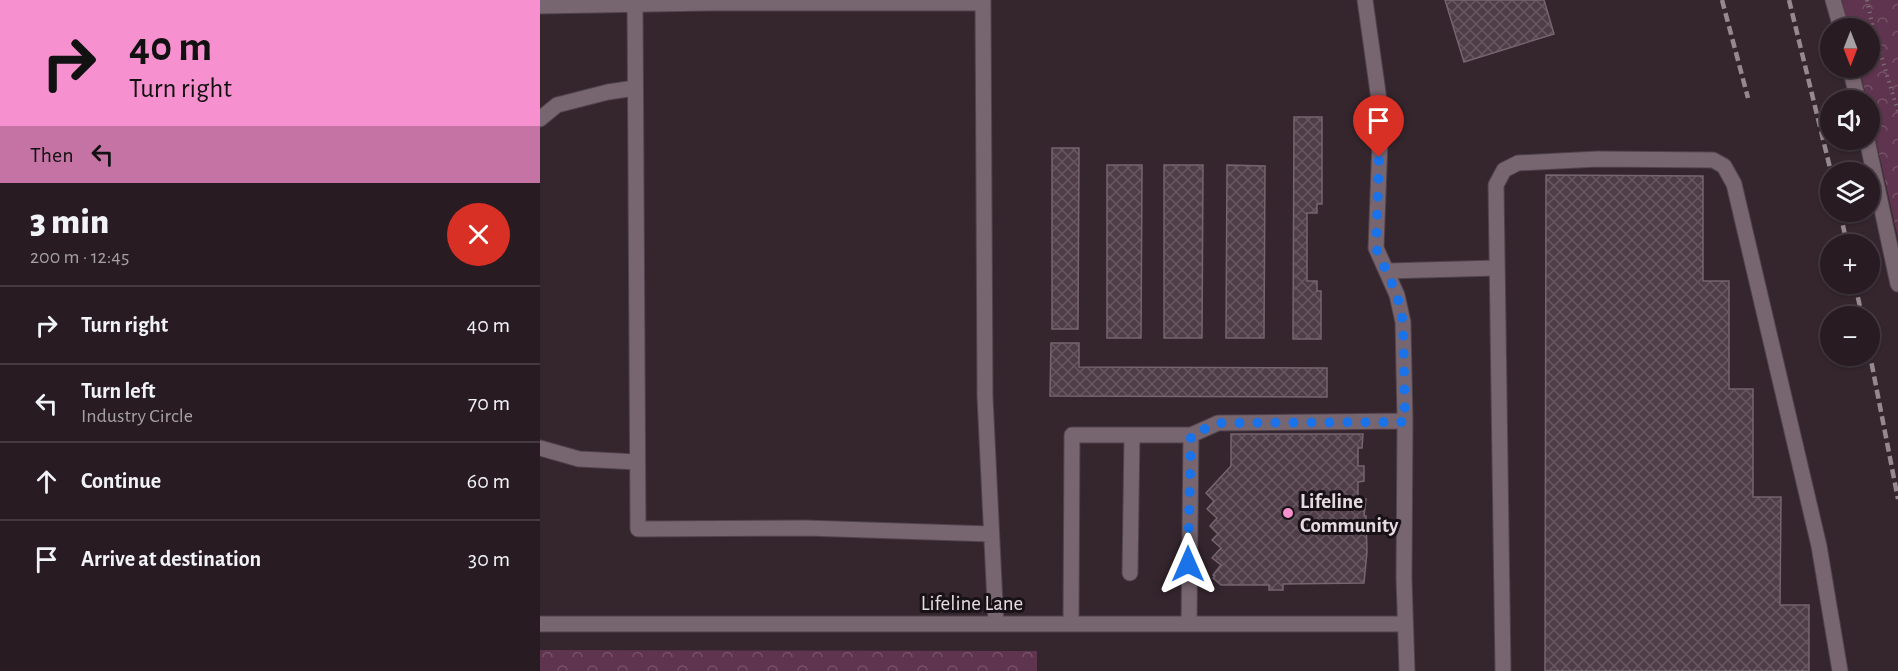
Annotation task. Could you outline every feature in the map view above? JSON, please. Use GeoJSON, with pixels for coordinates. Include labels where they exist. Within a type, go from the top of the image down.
{"type":"FeatureCollection","features":[{"type":"Feature","properties":{"kind":"street"},"geometry":{"type":"LineString","coordinates":[[1365,0],[1381,114],[1376,248],[1397,295],[1403,322],[1404,624],[1407,671]]}},
{"type":"Feature","properties":{"kind":"street"},"geometry":{"type":"LineString","coordinates":[[1833,0],[1838,18]]}},
{"type":"Feature","properties":{"kind":"street"},"geometry":{"type":"LineString","coordinates":[[540,6],[708,2],[983,1],[985,397],[996,624]]}},
{"type":"Feature","properties":{"kind":"street"},"geometry":{"type":"LineString","coordinates":[[635,4],[638,529],[806,528],[991,534]]}},
{"type":"Feature","properties":{"kind":"street"},"geometry":{"type":"LineString","coordinates":[[540,118],[557,105],[608,92],[635,88]]}},
{"type":"Feature","properties":{"kind":"street"},"geometry":{"type":"LineString","coordinates":[[1869,150],[1898,284]]}},
{"type":"Feature","properties":{"kind":"street"},"geometry":{"type":"LineString","coordinates":[[1503,671],[1496,185],[1504,170],[1518,163],[1598,159],[1713,160],[1724,166],[1734,184],[1819,546],[1840,671]]}},
{"type":"Feature","properties":{"kind":"street"},"geometry":{"type":"LineString","coordinates":[[1387,271],[1497,268]]}},
{"type":"Feature","properties":{"kind":"street"},"geometry":{"type":"LineString","coordinates":[[1071,624],[1072,435],[1191,435],[1218,423],[1405,422]]}},
{"type":"Feature","properties":{"kind":"street"},"geometry":{"type":"LineString","coordinates":[[1130,573],[1132,435]]}},
{"type":"Feature","properties":{"kind":"street"},"geometry":{"type":"LineString","coordinates":[[1189,624],[1191,435]]}},
{"type":"Feature","properties":{"kind":"street"},"geometry":{"type":"LineString","coordinates":[[540,448],[579,459],[637,462]]}},
{"type":"Feature","properties":{"kind":"street","name":"Lifeline Lane"},"geometry":{"type":"LineString","coordinates":[[540,624],[1404,624]]}},
{"type":"Feature","properties":{"kind":"path"},"geometry":{"type":"LineString","coordinates":[[1867,0],[1872,26],[1898,112]]}},
{"type":"Feature","properties":{"kind":"green space"},"geometry":{"type":"Polygon","coordinates":[[[1842,0],[1898,0],[1898,238],[1878,150],[1880,90],[1864,90],[1862,78],[1880,78],[1880,18],[1846,18],[1842,0]]]}},
{"type":"Feature","properties":{"kind":"green space"},"geometry":{"type":"Polygon","coordinates":[[[540,650],[1037,651],[1037,671],[540,671],[540,650]]]}},
{"type":"Feature","properties":{"kind":"building"},"geometry":{"type":"Polygon","coordinates":[[[1445,0],[1544,0],[1554,34],[1464,62],[1445,0]]]}},
{"type":"Feature","properties":{"kind":"building"},"geometry":{"type":"Polygon","coordinates":[[[1294,117],[1322,117],[1322,204],[1317,204],[1317,213],[1307,213],[1307,281],[1317,281],[1317,291],[1321,291],[1321,339],[1293,339],[1294,117]]]}},
{"type":"Feature","properties":{"kind":"building"},"geometry":{"type":"Polygon","coordinates":[[[1052,148],[1079,148],[1078,329],[1052,329],[1052,148]]]}},
{"type":"Feature","properties":{"kind":"building"},"geometry":{"type":"Polygon","coordinates":[[[1107,165],[1142,165],[1141,338],[1107,338],[1107,165]]]}},
{"type":"Feature","properties":{"kind":"building"},"geometry":{"type":"Polygon","coordinates":[[[1164,165],[1203,165],[1202,338],[1164,338],[1164,165]]]}},
{"type":"Feature","properties":{"kind":"building"},"geometry":{"type":"Polygon","coordinates":[[[1227,165],[1265,166],[1264,338],[1226,338],[1227,165]]]}},
{"type":"Feature","properties":{"kind":"building"},"geometry":{"type":"Polygon","coordinates":[[[1546,175],[1703,176],[1703,281],[1729,281],[1729,389],[1753,389],[1753,497],[1781,497],[1780,605],[1809,605],[1809,671],[1545,671],[1546,175]]]}},
{"type":"Feature","properties":{"kind":"building"},"geometry":{"type":"Polygon","coordinates":[[[1051,343],[1079,343],[1079,367],[1327,368],[1327,397],[1050,396],[1051,343]]]}},
{"type":"Feature","properties":{"kind":"building","name":"Lifeline Community"},"geometry":{"type":"Polygon","coordinates":[[[1231,434],[1363,434],[1362,448],[1358,448],[1358,466],[1364,466],[1364,481],[1358,482],[1358,499],[1366,499],[1364,516],[1366,516],[1367,552],[1364,583],[1283,584],[1283,590],[1269,590],[1269,585],[1221,585],[1213,578],[1221,565],[1212,558],[1221,548],[1212,540],[1218,534],[1210,526],[1217,518],[1207,509],[1214,501],[1206,493],[1231,466],[1231,434]]]}},
{"type":"Feature","properties":{"kind":"railway"},"geometry":{"type":"LineString","coordinates":[[1722,0],[1748,98]]}},
{"type":"Feature","properties":{"kind":"railway"},"geometry":{"type":"LineString","coordinates":[[1789,0],[1829,162]]}},
{"type":"Feature","properties":{"kind":"railway"},"geometry":{"type":"LineString","coordinates":[[1842,222],[1845,234]]}},
{"type":"Feature","properties":{"kind":"railway"},"geometry":{"type":"LineString","coordinates":[[1857,294],[1860,306]]}},
{"type":"Feature","properties":{"kind":"railway"},"geometry":{"type":"LineString","coordinates":[[1872,366],[1898,499]]}},
{"type":"Feature","properties":{"kind":"place","name":"Lifeline Community"},"geometry":{"type":"Point","coordinates":[1288,513]}},
{"type":"Feature","properties":{"kind":"route"},"geometry":{"type":"LineString","coordinates":[[1188,564],[1191,435],[1218,423],[1405,422],[1403,322],[1397,295],[1376,248],[1379,157]]}}]}
